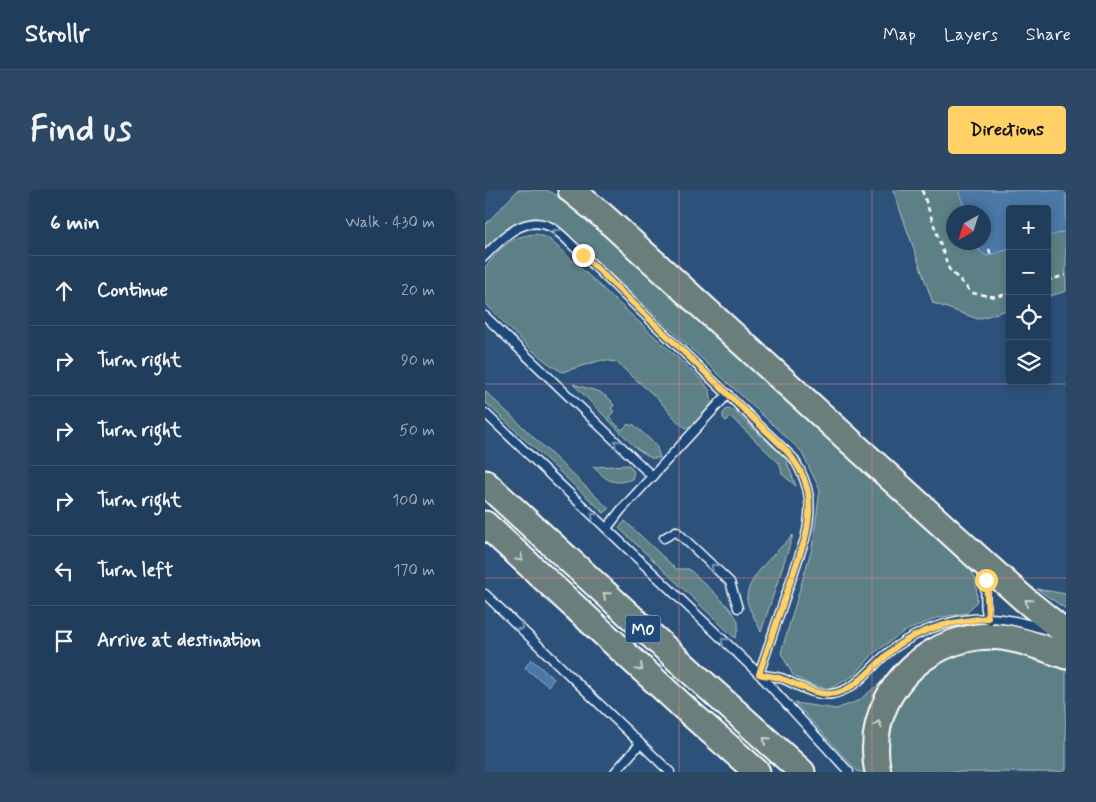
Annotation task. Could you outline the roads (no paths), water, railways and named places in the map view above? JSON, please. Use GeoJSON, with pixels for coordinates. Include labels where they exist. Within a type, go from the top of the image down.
{"type":"FeatureCollection","features":[{"type":"Feature","properties":{"kind":"highway"},"geometry":{"type":"LineString","coordinates":[[571,190],[611,223],[975,556],[1066,635]]}},
{"type":"Feature","properties":{"kind":"highway","name":"M0"},"geometry":{"type":"LineString","coordinates":[[485,483],[802,772]]}},
{"type":"Feature","properties":{"kind":"highway","name":"M0"},"geometry":{"type":"LineString","coordinates":[[485,524],[668,693],[757,772]]}},
{"type":"Feature","properties":{"kind":"highway"},"geometry":{"type":"LineString","coordinates":[[878,772],[875,761],[875,738],[879,716],[889,696],[909,670],[933,651],[956,642],[1000,631],[1066,656]]}},
{"type":"Feature","properties":{"kind":"lane"},"geometry":{"type":"LineString","coordinates":[[485,256],[499,241],[523,224],[536,223],[551,227],[794,459],[807,485],[810,500],[810,520],[759,674]]}},
{"type":"Feature","properties":{"kind":"lane"},"geometry":{"type":"LineString","coordinates":[[485,316],[653,477]]}},
{"type":"Feature","properties":{"kind":"lane"},"geometry":{"type":"LineString","coordinates":[[607,528],[728,394]]}},
{"type":"Feature","properties":{"kind":"lane"},"geometry":{"type":"LineString","coordinates":[[485,413],[759,674],[849,772]]}},
{"type":"Feature","properties":{"kind":"lane"},"geometry":{"type":"LineString","coordinates":[[663,538],[676,531],[730,582],[738,608]]}},
{"type":"Feature","properties":{"kind":"lane"},"geometry":{"type":"LineString","coordinates":[[975,556],[986,580],[988,618],[1000,631]]}},
{"type":"Feature","properties":{"kind":"lane"},"geometry":{"type":"LineString","coordinates":[[485,594],[670,772]]}},
{"type":"Feature","properties":{"kind":"lane"},"geometry":{"type":"LineString","coordinates":[[759,674],[781,678],[804,689],[831,694],[857,684],[883,657],[901,643],[927,630],[952,622],[988,618],[1019,622],[1066,635]]}},
{"type":"Feature","properties":{"kind":"lane"},"geometry":{"type":"LineString","coordinates":[[615,772],[640,744]]}},
{"type":"Feature","properties":{"kind":"water"},"geometry":{"type":"Polygon","coordinates":[[[958,190],[1066,190],[1066,231],[1051,236],[1051,205],[1006,205],[1006,250],[986,256],[979,250],[991,250],[991,205],[963,205],[958,190]]]}},
{"type":"Feature","properties":{"kind":"water"},"geometry":{"type":"Polygon","coordinates":[[[531,659],[554,679],[548,686],[525,668],[531,659]]]}}]}
